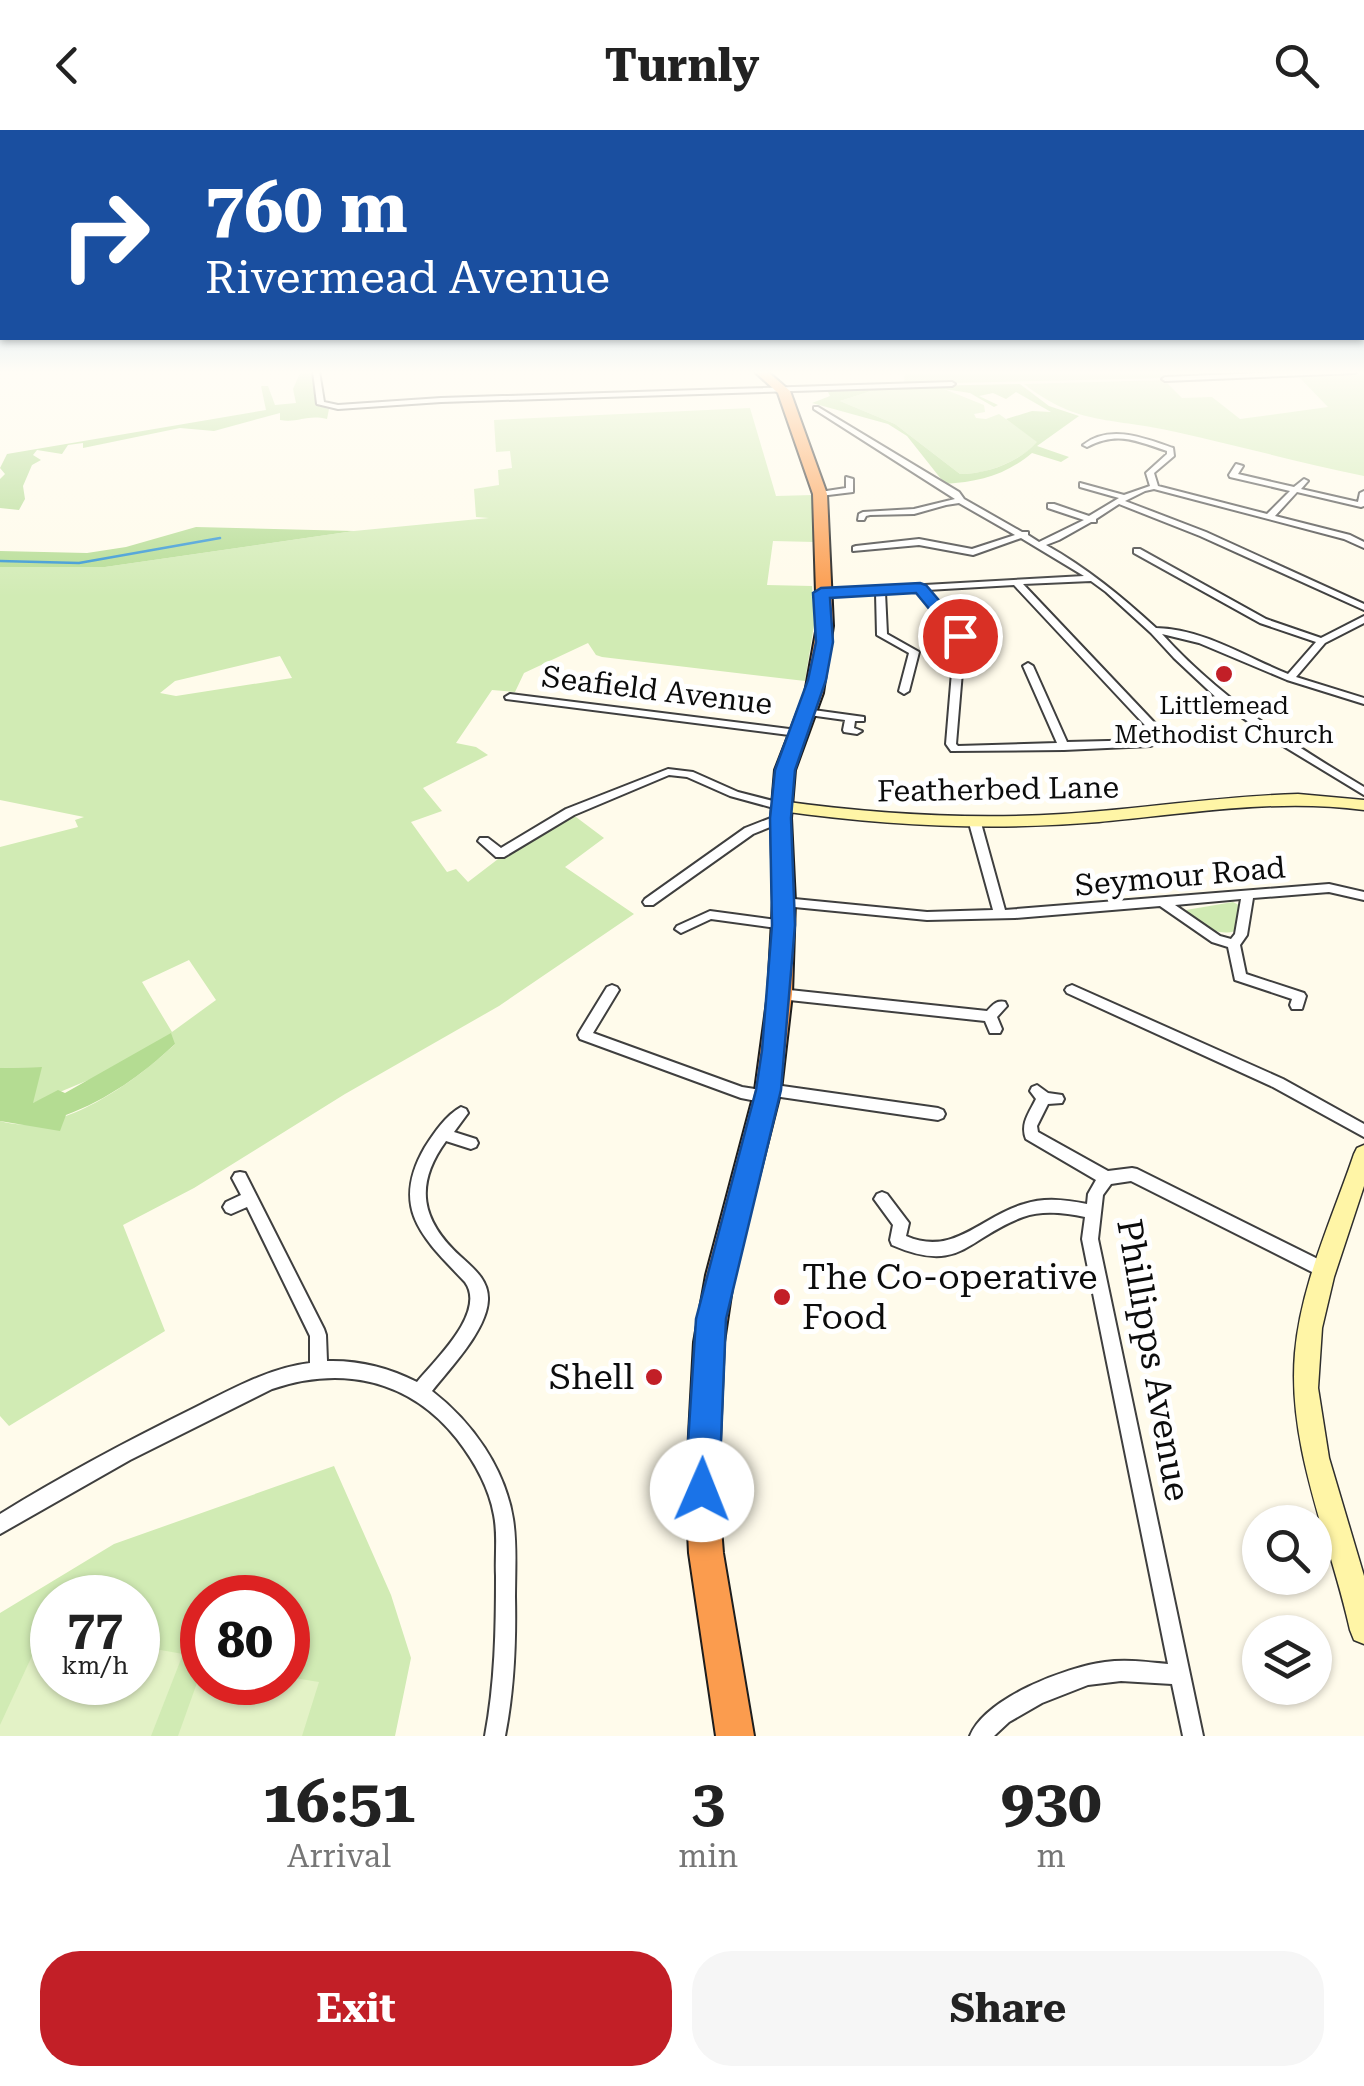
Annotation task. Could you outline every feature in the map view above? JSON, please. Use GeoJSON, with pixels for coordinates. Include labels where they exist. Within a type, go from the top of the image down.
{"type":"FeatureCollection","features":[{"type":"Feature","properties":{"kind":"highway"},"geometry":{"type":"LineString","coordinates":[[736,1736],[706,1553],[702,1444],[711,1319],[768,1093],[780,994],[784,914],[781,812],[785,770],[814,693],[824,642],[823,521],[820,494],[802,446]]}},
{"type":"Feature","properties":{"kind":"street"},"geometry":{"type":"LineString","coordinates":[[878,446],[1093,578],[1154,631],[1226,704],[1298,754],[1364,792]]}},
{"type":"Feature","properties":{"kind":"street"},"geometry":{"type":"LineString","coordinates":[[1154,487],[1150,473],[1172,454],[1155,446]]}},
{"type":"Feature","properties":{"kind":"street"},"geometry":{"type":"LineString","coordinates":[[1239,466],[1233,475],[1361,505],[1364,494]]}},
{"type":"Feature","properties":{"kind":"street"},"geometry":{"type":"LineString","coordinates":[[849,478],[850,490],[858,501]]}},
{"type":"Feature","properties":{"kind":"street"},"geometry":{"type":"LineString","coordinates":[[1270,516],[1304,481]]}},
{"type":"Feature","properties":{"kind":"street"},"geometry":{"type":"LineString","coordinates":[[1083,485],[1364,607]]}},
{"type":"Feature","properties":{"kind":"street"},"geometry":{"type":"LineString","coordinates":[[1041,544],[1093,520],[1141,488],[1154,487],[1364,545]]}},
{"type":"Feature","properties":{"kind":"street"},"geometry":{"type":"LineString","coordinates":[[820,494],[850,490]]}},
{"type":"Feature","properties":{"kind":"street"},"geometry":{"type":"LineString","coordinates":[[907,499],[916,510]]}},
{"type":"Feature","properties":{"kind":"street"},"geometry":{"type":"LineString","coordinates":[[860,518],[883,510],[916,510],[961,500]]}},
{"type":"Feature","properties":{"kind":"street"},"geometry":{"type":"LineString","coordinates":[[1051,506],[1093,520]]}},
{"type":"Feature","properties":{"kind":"street"},"geometry":{"type":"LineString","coordinates":[[856,549],[919,542],[974,552],[1025,534]]}},
{"type":"Feature","properties":{"kind":"street"},"geometry":{"type":"LineString","coordinates":[[1137,551],[1263,621],[1322,641]]}},
{"type":"Feature","properties":{"kind":"street"},"geometry":{"type":"LineString","coordinates":[[821,593],[1093,578]]}},
{"type":"Feature","properties":{"kind":"street"},"geometry":{"type":"LineString","coordinates":[[920,588],[960,636],[950,744],[955,749],[1150,743],[1162,738],[1016,583]]}},
{"type":"Feature","properties":{"kind":"street"},"geometry":{"type":"LineString","coordinates":[[880,590],[882,635],[914,652],[905,689],[890,684]]}},
{"type":"Feature","properties":{"kind":"street"},"geometry":{"type":"LineString","coordinates":[[1290,678],[1322,641],[1364,618]]}},
{"type":"Feature","properties":{"kind":"street"},"geometry":{"type":"LineString","coordinates":[[1154,631],[1188,635],[1290,678],[1364,701]]}},
{"type":"Feature","properties":{"kind":"street"},"geometry":{"type":"LineString","coordinates":[[1034,669],[1064,747]]}},
{"type":"Feature","properties":{"kind":"street","name":"Seafield Avenue"},"geometry":{"type":"LineString","coordinates":[[510,697],[797,733]]}},
{"type":"Feature","properties":{"kind":"street"},"geometry":{"type":"LineString","coordinates":[[806,712],[856,723]]}},
{"type":"Feature","properties":{"kind":"street","name":"Featherbed Lane"},"geometry":{"type":"LineString","coordinates":[[484,841],[500,854],[570,812],[673,772],[781,812],[888,822],[1099,817],[1284,799],[1364,804]]}},
{"type":"Feature","properties":{"kind":"street"},"geometry":{"type":"LineString","coordinates":[[650,902],[781,812]]}},
{"type":"Feature","properties":{"kind":"street"},"geometry":{"type":"LineString","coordinates":[[975,822],[1000,914]]}},
{"type":"Feature","properties":{"kind":"street","name":"Seymour Road"},"geometry":{"type":"LineString","coordinates":[[681,929],[710,915],[1000,914],[1165,904],[1328,888],[1364,896]]}},
{"type":"Feature","properties":{"kind":"street"},"geometry":{"type":"LineString","coordinates":[[1234,944],[1242,935],[1248,895]]}},
{"type":"Feature","properties":{"kind":"street"},"geometry":{"type":"LineString","coordinates":[[1165,904],[1216,938],[1234,944]]}},
{"type":"Feature","properties":{"kind":"street"},"geometry":{"type":"LineString","coordinates":[[1234,944],[1240,977],[1299,996],[1297,1005]]}},
{"type":"Feature","properties":{"kind":"street"},"geometry":{"type":"LineString","coordinates":[[612,990],[584,1035],[741,1092],[938,1114]]}},
{"type":"Feature","properties":{"kind":"street"},"geometry":{"type":"LineString","coordinates":[[1072,990],[1278,1083],[1364,1132]]}},
{"type":"Feature","properties":{"kind":"street"},"geometry":{"type":"LineString","coordinates":[[780,994],[995,1017]]}},
{"type":"Feature","properties":{"kind":"street"},"geometry":{"type":"LineString","coordinates":[[1046,1096],[1030,1126],[1031,1134],[1106,1178]]}},
{"type":"Feature","properties":{"kind":"street"},"geometry":{"type":"LineString","coordinates":[[421,1390],[472,1322],[480,1299],[472,1278],[435,1240],[420,1206],[417,1176],[424,1157],[462,1113]]}},
{"type":"Feature","properties":{"kind":"street"},"geometry":{"type":"LineString","coordinates":[[442,1134],[472,1143]]}},
{"type":"Feature","properties":{"kind":"street"},"geometry":{"type":"LineString","coordinates":[[1364,1154],[1314,1308],[1307,1354],[1307,1400],[1315,1447],[1364,1630]]}},
{"type":"Feature","properties":{"kind":"street","name":"Phillipps Avenue"},"geometry":{"type":"LineString","coordinates":[[1193,1736],[1090,1239],[1096,1194],[1106,1178],[1121,1173],[1141,1177],[1326,1271]]}},
{"type":"Feature","properties":{"kind":"street"},"geometry":{"type":"LineString","coordinates":[[240,1178],[318,1334],[319,1370]]}},
{"type":"Feature","properties":{"kind":"street"},"geometry":{"type":"LineString","coordinates":[[232,1208],[250,1198]]}},
{"type":"Feature","properties":{"kind":"street"},"geometry":{"type":"LineString","coordinates":[[882,1198],[901,1223],[898,1240],[928,1254],[954,1248],[1025,1210],[1064,1206],[1092,1212]]}},
{"type":"Feature","properties":{"kind":"street"},"geometry":{"type":"LineString","coordinates":[[0,1524],[144,1441],[275,1379],[319,1370],[387,1376],[421,1390],[465,1434],[503,1511],[505,1669],[496,1736]]}},
{"type":"Feature","properties":{"kind":"street"},"geometry":{"type":"LineString","coordinates":[[980,1736],[995,1718],[1085,1675],[1106,1671],[1179,1674]]}},
{"type":"Feature","properties":{"kind":"green space"},"geometry":{"type":"Polygon","coordinates":[[[67,446],[62,454],[37,450],[33,455],[41,460],[32,465],[19,510],[0,508],[0,479],[5,474],[0,468],[7,454],[67,446]]]}},
{"type":"Feature","properties":{"kind":"green space"},"geometry":{"type":"Polygon","coordinates":[[[496,446],[761,446],[776,496],[813,495],[815,542],[773,541],[767,585],[812,586],[814,625],[805,681],[602,657],[588,643],[524,673],[515,692],[492,690],[456,743],[476,747],[488,755],[423,788],[442,811],[411,822],[447,872],[456,869],[468,882],[502,856],[572,814],[604,838],[565,867],[634,914],[499,1006],[345,1094],[194,1188],[123,1225],[165,1331],[9,1426],[0,1416],[0,1121],[46,1122],[70,1115],[117,1090],[175,1044],[31,1104],[41,1067],[0,1068],[0,847],[78,827],[75,820],[84,817],[0,800],[0,567],[105,567],[354,531],[489,518],[476,517],[474,489],[499,485],[498,470],[512,468],[510,451],[496,452],[496,446]],[[280,656],[175,681],[160,693],[176,696],[292,678],[280,656]],[[189,960],[142,982],[172,1032],[216,1000],[189,960]]]}},
{"type":"Feature","properties":{"kind":"green space"},"geometry":{"type":"Polygon","coordinates":[[[915,446],[924,446],[960,474],[1002,466],[1032,446],[1069,457],[1061,462],[1032,453],[992,476],[945,484],[915,446]]]}},
{"type":"Feature","properties":{"kind":"green space"},"geometry":{"type":"Polygon","coordinates":[[[924,446],[1033,446],[1002,466],[960,474],[924,446]]]}},
{"type":"Feature","properties":{"kind":"green space"},"geometry":{"type":"Polygon","coordinates":[[[1236,446],[1364,446],[1364,476],[1236,446]]]}},
{"type":"Feature","properties":{"kind":"green space"},"geometry":{"type":"Polygon","coordinates":[[[196,527],[354,531],[105,567],[0,567],[0,551],[87,553],[126,547],[196,527]]]}},
{"type":"Feature","properties":{"kind":"green space"},"geometry":{"type":"Polygon","coordinates":[[[1233,902],[1241,906],[1235,931],[1208,928],[1186,910],[1233,902]]]}},
{"type":"Feature","properties":{"kind":"green space"},"geometry":{"type":"Polygon","coordinates":[[[171,1033],[175,1044],[163,1055],[110,1094],[66,1115],[60,1131],[0,1121],[0,1068],[42,1067],[33,1103],[58,1090],[65,1093],[171,1033]]]}},
{"type":"Feature","properties":{"kind":"green space"},"geometry":{"type":"Polygon","coordinates":[[[334,1466],[391,1595],[411,1658],[395,1736],[0,1736],[0,1613],[30,1595],[30,1705],[160,1705],[160,1575],[63,1575],[114,1544],[334,1466]]]}},
{"type":"Feature","properties":{"kind":"green space"},"geometry":{"type":"Polygon","coordinates":[[[160,1650],[180,1653],[151,1736],[0,1736],[0,1725],[30,1660],[30,1705],[160,1705],[160,1650]]]}},
{"type":"Feature","properties":{"kind":"green space"},"geometry":{"type":"Polygon","coordinates":[[[310,1681],[319,1682],[302,1736],[178,1736],[189,1705],[310,1705],[310,1681]]]}},
{"type":"Feature","properties":{"kind":"waterway"},"geometry":{"type":"LineString","coordinates":[[0,561],[79,563],[220,538]]}},
{"type":"Feature","properties":{"kind":"place","name":"Littlemead Methodist Church"},"geometry":{"type":"Point","coordinates":[1224,674]}},
{"type":"Feature","properties":{"kind":"place","name":"The Co-operative Food"},"geometry":{"type":"Point","coordinates":[782,1297]}},
{"type":"Feature","properties":{"kind":"place","name":"Shell"},"geometry":{"type":"Point","coordinates":[654,1377]}},
{"type":"Feature","properties":{"kind":"route"},"geometry":{"type":"LineString","coordinates":[[702,1490],[711,1319],[768,1090],[784,925],[780,818],[785,770],[817,680],[824,642],[821,593],[920,588],[960,636]]}}]}
